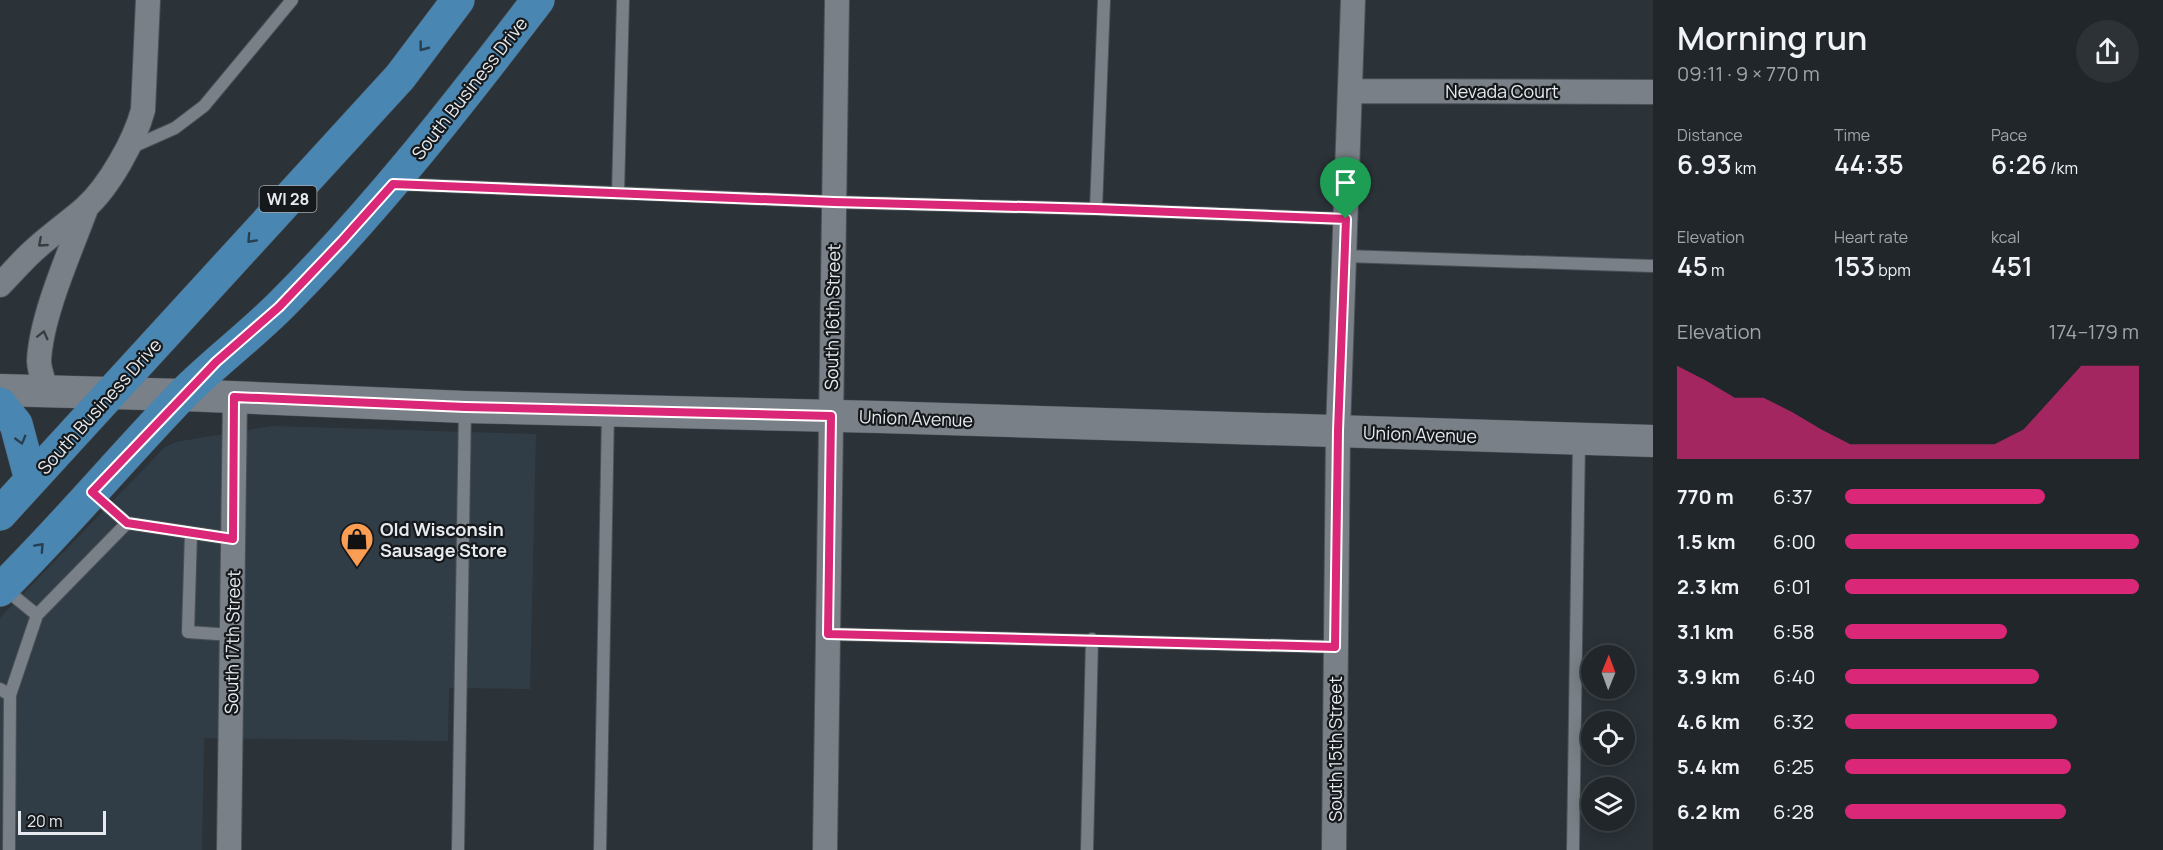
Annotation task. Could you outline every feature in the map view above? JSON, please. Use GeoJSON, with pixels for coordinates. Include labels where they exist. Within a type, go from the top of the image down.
{"type":"FeatureCollection","features":[{"type":"Feature","properties":{"kind":"main road","name":"South Business Drive"},"geometry":{"type":"LineString","coordinates":[[0,514],[400,77],[458,0]]}},
{"type":"Feature","properties":{"kind":"main road","name":"South Business Drive"},"geometry":{"type":"LineString","coordinates":[[2,588],[183,395],[216,362],[279,307],[342,241],[393,184],[462,100],[538,0]]}},
{"type":"Feature","properties":{"kind":"main road"},"geometry":{"type":"LineString","coordinates":[[0,404],[16,424],[32,480]]}},
{"type":"Feature","properties":{"kind":"street"},"geometry":{"type":"LineString","coordinates":[[0,285],[31,252],[87,206],[117,168],[127,150],[138,128],[143,110],[148,0]]}},
{"type":"Feature","properties":{"kind":"street","name":"South 16th Street"},"geometry":{"type":"LineString","coordinates":[[825,850],[837,0]]}},
{"type":"Feature","properties":{"kind":"street","name":"South 15th Street"},"geometry":{"type":"LineString","coordinates":[[1334,850],[1338,431],[1353,0]]}},
{"type":"Feature","properties":{"kind":"street","name":"Nevada Court"},"geometry":{"type":"LineString","coordinates":[[1350,91],[1653,92]]}},
{"type":"Feature","properties":{"kind":"street"},"geometry":{"type":"LineString","coordinates":[[47,392],[39,363],[41,344],[49,312],[87,206]]}},
{"type":"Feature","properties":{"kind":"street","name":"Union Avenue"},"geometry":{"type":"LineString","coordinates":[[0,390],[465,407],[1653,441]]}},
{"type":"Feature","properties":{"kind":"street","name":"South 17th Street"},"geometry":{"type":"LineString","coordinates":[[229,850],[234,397]]}},
{"type":"Feature","properties":{"kind":"lane"},"geometry":{"type":"LineString","coordinates":[[127,150],[175,128],[204,106],[292,0]]}},
{"type":"Feature","properties":{"kind":"lane"},"geometry":{"type":"LineString","coordinates":[[618,193],[622,0]]}},
{"type":"Feature","properties":{"kind":"lane"},"geometry":{"type":"LineString","coordinates":[[1096,209],[1104,0]]}},
{"type":"Feature","properties":{"kind":"lane"},"geometry":{"type":"LineString","coordinates":[[393,184],[834,202],[1346,219]]}},
{"type":"Feature","properties":{"kind":"lane"},"geometry":{"type":"LineString","coordinates":[[1344,256],[1653,266]]}},
{"type":"Feature","properties":{"kind":"lane"},"geometry":{"type":"LineString","coordinates":[[458,850],[465,407]]}},
{"type":"Feature","properties":{"kind":"lane"},"geometry":{"type":"LineString","coordinates":[[600,850],[608,411]]}},
{"type":"Feature","properties":{"kind":"lane"},"geometry":{"type":"LineString","coordinates":[[1573,850],[1579,439]]}},
{"type":"Feature","properties":{"kind":"lane"},"geometry":{"type":"LineString","coordinates":[[92,492],[127,523],[233,539]]}},
{"type":"Feature","properties":{"kind":"lane"},"geometry":{"type":"LineString","coordinates":[[9,850],[5,692],[37,615],[127,523]]}},
{"type":"Feature","properties":{"kind":"lane"},"geometry":{"type":"LineString","coordinates":[[191,533],[188,632],[232,635]]}},
{"type":"Feature","properties":{"kind":"lane"},"geometry":{"type":"LineString","coordinates":[[2,588],[37,615]]}},
{"type":"Feature","properties":{"kind":"lane"},"geometry":{"type":"LineString","coordinates":[[828,634],[1335,647]]}},
{"type":"Feature","properties":{"kind":"lane"},"geometry":{"type":"LineString","coordinates":[[1087,850],[1092,639]]}},
{"type":"Feature","properties":{"kind":"shaded area"},"geometry":{"type":"Polygon","coordinates":[[[272,426],[536,434],[530,689],[449,688],[448,741],[204,738],[202,850],[0,850],[0,618],[165,447],[176,442],[272,426]]]}},
{"type":"Feature","properties":{"kind":"place","name":"Old Wisconsin Sausage Store"},"geometry":{"type":"Point","coordinates":[357,568]}},
{"type":"Feature","properties":{"kind":"route"},"geometry":{"type":"LineString","coordinates":[[393,184],[834,202],[1346,219],[1338,431],[1335,647],[828,634],[831,416],[465,407],[234,397],[233,539],[127,523],[92,492],[216,362],[279,307],[393,184]]}}]}
